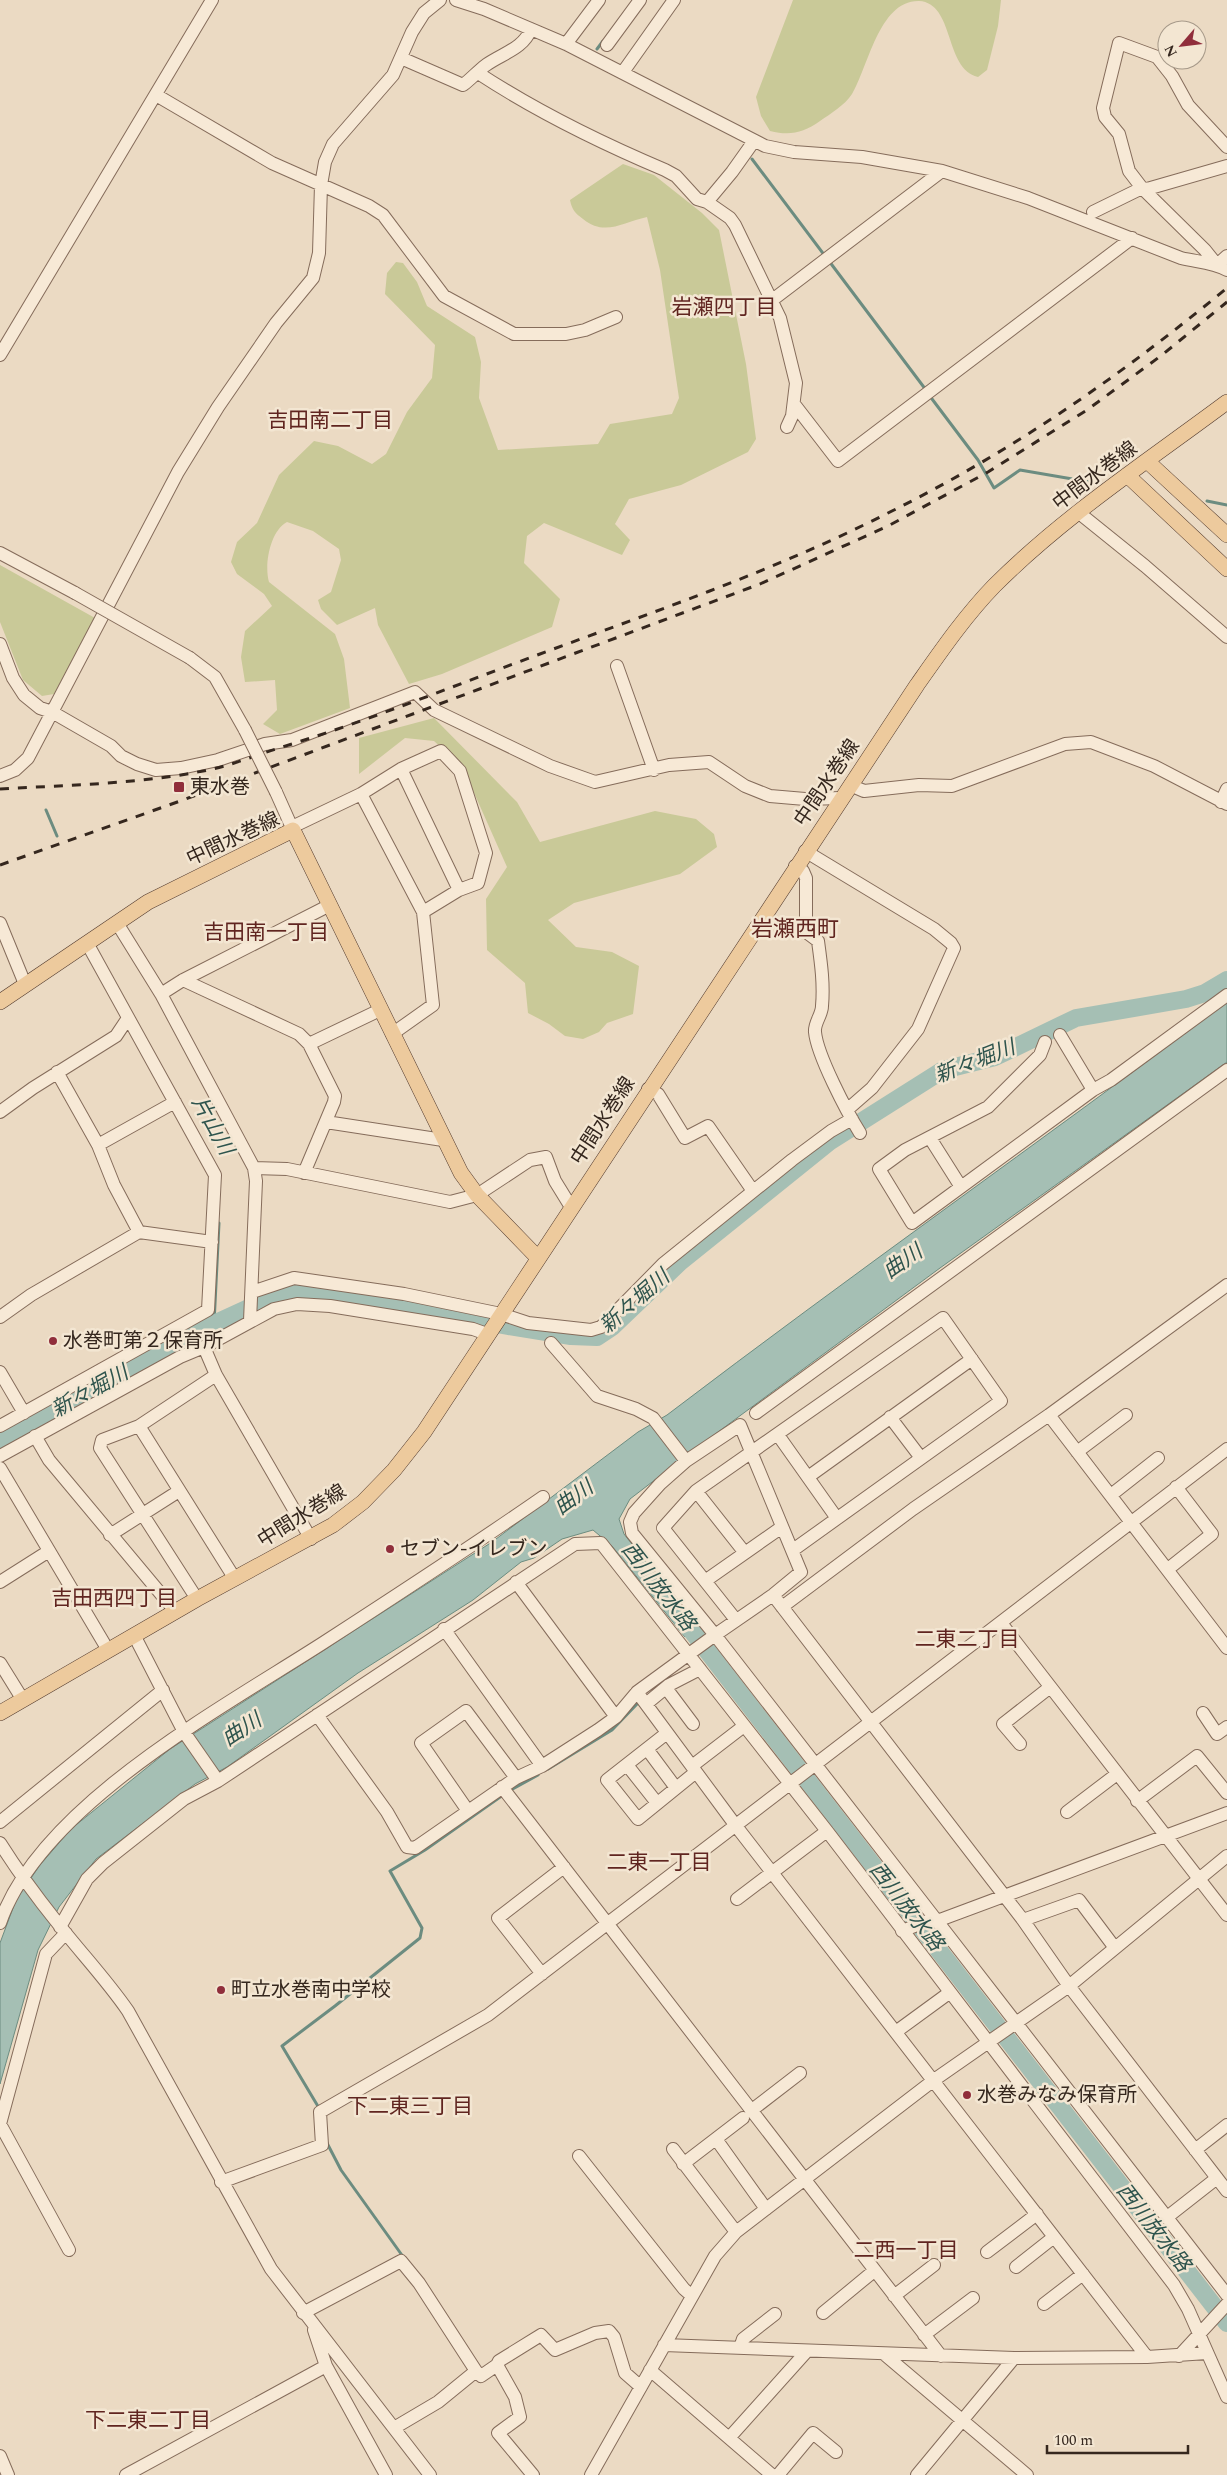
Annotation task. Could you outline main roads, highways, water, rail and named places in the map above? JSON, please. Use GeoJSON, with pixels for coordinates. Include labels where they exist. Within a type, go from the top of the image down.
{"type":"FeatureCollection","features":[{"type":"Feature","properties":{"kind":"main road","name":"中間水巻線"},"geometry":{"type":"LineString","coordinates":[[0,1713],[197,1599],[311,1539],[363,1502],[394,1470],[424,1432],[805,851],[917,685],[968,615],[1023,558],[1078,512],[1227,402]]}},
{"type":"Feature","properties":{"kind":"main road"},"geometry":{"type":"LineString","coordinates":[[1147,462],[1227,535]]}},
{"type":"Feature","properties":{"kind":"main road"},"geometry":{"type":"LineString","coordinates":[[1127,475],[1227,569]]}},
{"type":"Feature","properties":{"kind":"main road","name":"中間水巻線"},"geometry":{"type":"LineString","coordinates":[[0,1002],[148,902],[292,828],[443,1140],[461,1173],[477,1195],[538,1258]]}},
{"type":"Feature","properties":{"kind":"water","name":"曲川"},"geometry":{"type":"Polygon","coordinates":[[[1227,1002],[1227,1062],[940,1268],[630,1499],[619,1519],[624,1534],[697,1627],[685,1637],[612,1546],[593,1530],[562,1539],[534,1558],[521,1562],[473,1600],[358,1673],[227,1767],[195,1784],[96,1859],[59,1907],[38,1950],[0,2084],[0,1943],[16,1900],[40,1865],[71,1829],[170,1749],[492,1542],[638,1432],[667,1415],[1227,1002]]]}},
{"type":"Feature","properties":{"kind":"waterway"},"geometry":{"type":"LineString","coordinates":[[597,49],[603,41]]}},
{"type":"Feature","properties":{"kind":"waterway"},"geometry":{"type":"LineString","coordinates":[[752,159],[825,256]]}},
{"type":"Feature","properties":{"kind":"waterway"},"geometry":{"type":"LineString","coordinates":[[829,261],[926,390]]}},
{"type":"Feature","properties":{"kind":"waterway"},"geometry":{"type":"LineString","coordinates":[[929,395],[978,460],[994,488],[1020,470],[1090,482]]}},
{"type":"Feature","properties":{"kind":"waterway"},"geometry":{"type":"LineString","coordinates":[[1207,501],[1227,505]]}},
{"type":"Feature","properties":{"kind":"waterway","name":"片山川"},"geometry":{"type":"LineString","coordinates":[[46,810],[57,836]]}},
{"type":"Feature","properties":{"kind":"waterway","name":"新々堀川"},"geometry":{"type":"LineString","coordinates":[[0,1442],[214,1324],[262,1302],[291,1293],[329,1294],[508,1326],[571,1336],[597,1337],[612,1327],[680,1262],[829,1142],[943,1070],[995,1057],[1076,1018],[1186,999],[1205,993],[1227,980]]}},
{"type":"Feature","properties":{"kind":"waterway","name":"片山川"},"geometry":{"type":"LineString","coordinates":[[214,1324],[219,1223]]}},
{"type":"Feature","properties":{"kind":"waterway","name":"西川放水路"},"geometry":{"type":"LineString","coordinates":[[678,1613],[1227,2323]]}},
{"type":"Feature","properties":{"kind":"waterway"},"geometry":{"type":"LineString","coordinates":[[548,1769],[612,1730],[637,1704]]}},
{"type":"Feature","properties":{"kind":"waterway"},"geometry":{"type":"LineString","coordinates":[[509,1791],[538,1775]]}},
{"type":"Feature","properties":{"kind":"waterway"},"geometry":{"type":"LineString","coordinates":[[319,2108],[282,2046],[420,1938],[422,1928],[390,1871],[425,1850],[503,1795]]}},
{"type":"Feature","properties":{"kind":"waterway"},"geometry":{"type":"LineString","coordinates":[[327,2143],[341,2170],[404,2258]]}},
{"type":"Feature","properties":{"kind":"railway"},"geometry":{"type":"LineString","coordinates":[[0,789],[131,781],[183,775],[226,765],[378,715],[757,572],[884,515],[976,466],[1104,383],[1227,288]]}},
{"type":"Feature","properties":{"kind":"railway"},"geometry":{"type":"LineString","coordinates":[[0,865],[183,800],[760,584],[888,526],[988,472],[1087,410],[1162,355],[1227,302]]}},
{"type":"Feature","properties":{"kind":"place","name":"東水巻"},"geometry":{"type":"Point","coordinates":[179,787]}},
{"type":"Feature","properties":{"kind":"place","name":"水巻町第２保育所"},"geometry":{"type":"Point","coordinates":[53,1341]}},
{"type":"Feature","properties":{"kind":"place","name":"セブン-イレブン"},"geometry":{"type":"Point","coordinates":[390,1549]}},
{"type":"Feature","properties":{"kind":"place","name":"町立水巻南中学校"},"geometry":{"type":"Point","coordinates":[221,1990]}},
{"type":"Feature","properties":{"kind":"place","name":"水巻みなみ保育所"},"geometry":{"type":"Point","coordinates":[967,2095]}},
{"type":"Feature","properties":{"kind":"district","name":"岩瀬四丁目"},"geometry":{"type":"Point","coordinates":[724,308]}},
{"type":"Feature","properties":{"kind":"district","name":"吉田南二丁目"},"geometry":{"type":"Point","coordinates":[330,421]}},
{"type":"Feature","properties":{"kind":"district","name":"岩瀬西町"},"geometry":{"type":"Point","coordinates":[795,929]}},
{"type":"Feature","properties":{"kind":"district","name":"吉田南一丁目"},"geometry":{"type":"Point","coordinates":[266,933]}},
{"type":"Feature","properties":{"kind":"district","name":"吉田西四丁目"},"geometry":{"type":"Point","coordinates":[114,1599]}},
{"type":"Feature","properties":{"kind":"district","name":"二東二丁目"},"geometry":{"type":"Point","coordinates":[967,1640]}},
{"type":"Feature","properties":{"kind":"district","name":"二東一丁目"},"geometry":{"type":"Point","coordinates":[659,1863]}},
{"type":"Feature","properties":{"kind":"district","name":"下二東三丁目"},"geometry":{"type":"Point","coordinates":[410,2107]}},
{"type":"Feature","properties":{"kind":"district","name":"二西一丁目"},"geometry":{"type":"Point","coordinates":[906,2251]}},
{"type":"Feature","properties":{"kind":"district","name":"下二東二丁目"},"geometry":{"type":"Point","coordinates":[148,2421]}}]}
